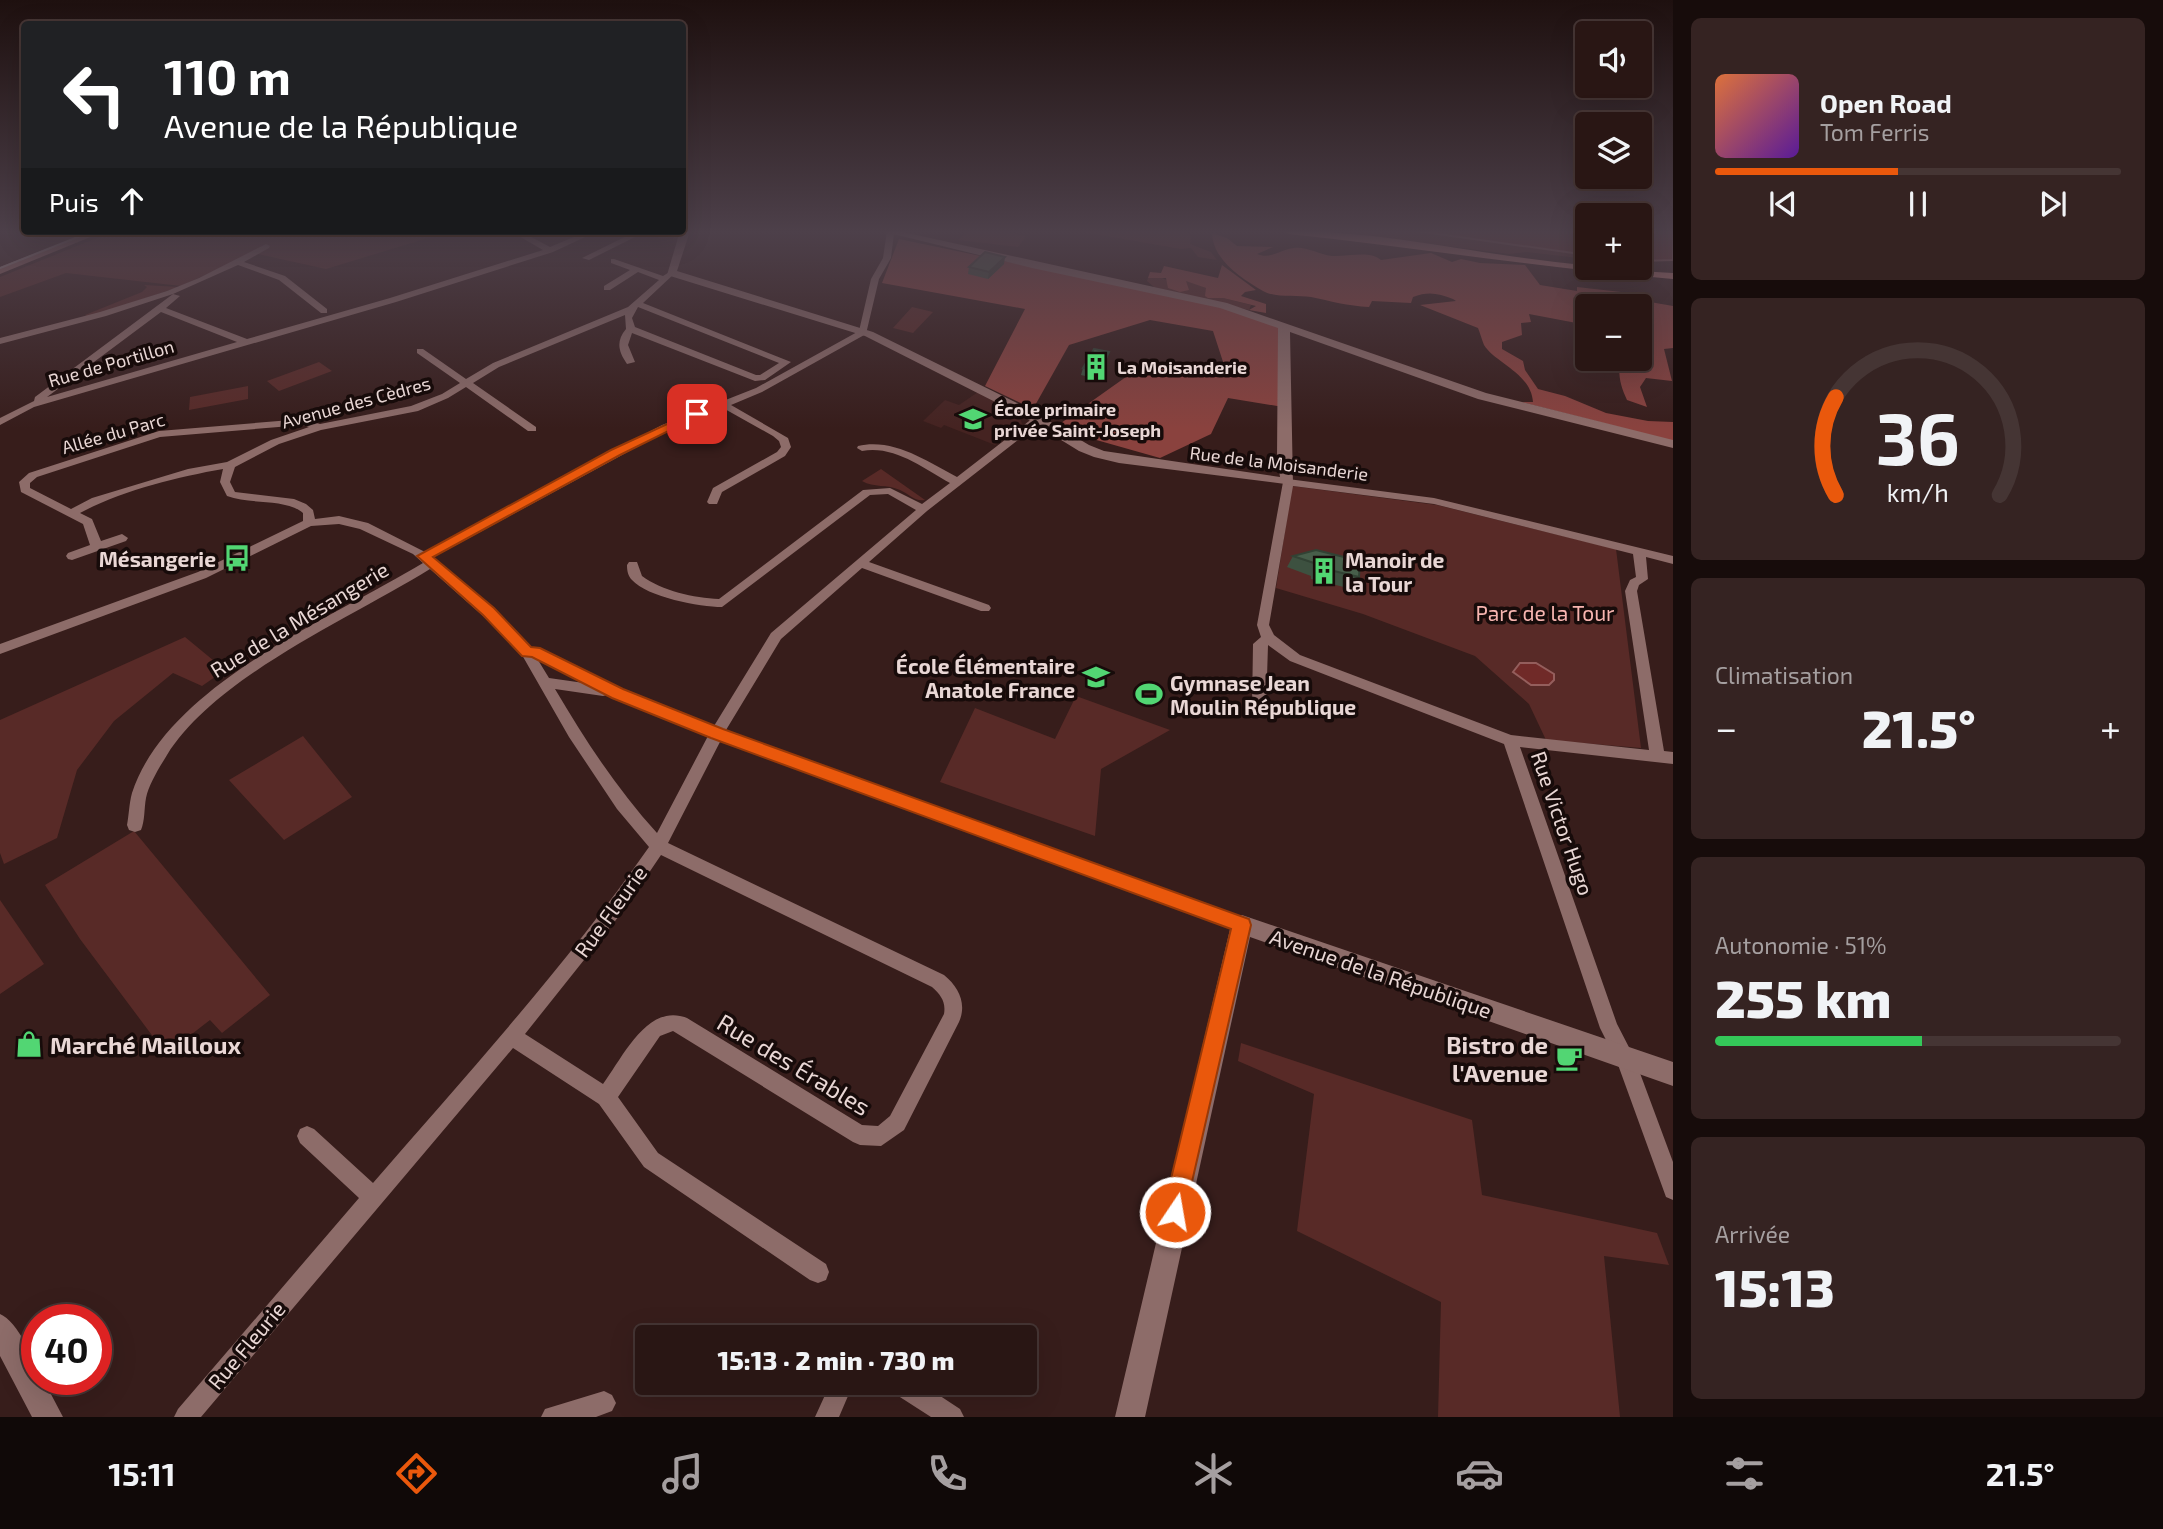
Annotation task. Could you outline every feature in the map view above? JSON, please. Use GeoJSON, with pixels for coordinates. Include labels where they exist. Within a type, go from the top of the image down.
{"type":"FeatureCollection","features":[{"type":"Feature","properties":{"kind":"street"},"geometry":{"type":"LineString","coordinates":[[0,341],[160,297]]}},
{"type":"Feature","properties":{"kind":"street"},"geometry":{"type":"LineString","coordinates":[[30,405],[175,297]]}},
{"type":"Feature","properties":{"kind":"street"},"geometry":{"type":"LineString","coordinates":[[306,297],[324,311]]}},
{"type":"Feature","properties":{"kind":"street","name":"Rue de Portillon"},"geometry":{"type":"LineString","coordinates":[[0,422],[30,405],[402,297]]}},
{"type":"Feature","properties":{"kind":"street","name":"Avenue des Cèdres"},"geometry":{"type":"LineString","coordinates":[[72,513],[96,500],[191,471],[230,465],[275,442],[318,427],[414,409],[468,383],[475,376],[496,365],[634,307],[645,297]]}},
{"type":"Feature","properties":{"kind":"street","name":"Rue de la Moisanderie"},"geometry":{"type":"LineString","coordinates":[[741,297],[863,332],[1037,420],[1084,448],[1119,459],[1434,501],[1673,560]]}},
{"type":"Feature","properties":{"kind":"street"},"geometry":{"type":"LineString","coordinates":[[863,332],[871,297]]}},
{"type":"Feature","properties":{"kind":"street"},"geometry":{"type":"LineString","coordinates":[[1187,297],[1223,305],[1284,325],[1482,396],[1673,443]]}},
{"type":"Feature","properties":{"kind":"street"},"geometry":{"type":"LineString","coordinates":[[634,307],[786,362],[762,378],[755,379],[631,329],[628,318],[634,307]]}},
{"type":"Feature","properties":{"kind":"street"},"geometry":{"type":"LineString","coordinates":[[159,309],[245,342]]}},
{"type":"Feature","properties":{"kind":"street"},"geometry":{"type":"LineString","coordinates":[[1259,709],[1260,644],[1268,639],[1263,625],[1288,482],[1284,457],[1284,325]]}},
{"type":"Feature","properties":{"kind":"street"},"geometry":{"type":"LineString","coordinates":[[629,362],[623,354],[622,345],[624,335],[631,329]]}},
{"type":"Feature","properties":{"kind":"street","name":"Rue de la Mésangerie"},"geometry":{"type":"LineString","coordinates":[[135,825],[142,788],[169,738],[208,699],[250,670],[427,560],[666,427],[765,387],[863,332]]}},
{"type":"Feature","properties":{"kind":"street"},"geometry":{"type":"LineString","coordinates":[[420,351],[532,429]]}},
{"type":"Feature","properties":{"kind":"street"},"geometry":{"type":"LineString","coordinates":[[713,502],[717,490],[782,454],[786,447],[785,440],[777,434],[723,404]]}},
{"type":"Feature","properties":{"kind":"street","name":"Rue Fleurie"},"geometry":{"type":"LineString","coordinates":[[186,1417],[511,1036],[617,906],[657,846],[717,733],[776,636],[923,509],[1037,420]]}},
{"type":"Feature","properties":{"kind":"street","name":"Allée du Parc"},"geometry":{"type":"LineString","coordinates":[[97,547],[88,522],[25,490],[24,482],[33,475],[159,435],[303,422],[318,427]]}},
{"type":"Feature","properties":{"kind":"street"},"geometry":{"type":"LineString","coordinates":[[862,448],[878,446],[900,452],[957,482]]}},
{"type":"Feature","properties":{"kind":"street"},"geometry":{"type":"LineString","coordinates":[[230,465],[225,482],[231,494],[240,498],[300,504],[309,512],[309,523]]}},
{"type":"Feature","properties":{"kind":"street"},"geometry":{"type":"LineString","coordinates":[[633,565],[633,573],[641,582],[704,603],[722,603],[867,492],[890,491],[923,509]]}},
{"type":"Feature","properties":{"kind":"street"},"geometry":{"type":"LineString","coordinates":[[0,649],[202,575],[309,523],[339,520],[364,526],[427,560],[489,611],[527,652],[600,773],[622,805],[657,846]]}},
{"type":"Feature","properties":{"kind":"street"},"geometry":{"type":"LineString","coordinates":[[72,556],[122,538]]}},
{"type":"Feature","properties":{"kind":"street"},"geometry":{"type":"LineString","coordinates":[[1639,552],[1642,579],[1634,583],[1631,591],[1657,755]]}},
{"type":"Feature","properties":{"kind":"street"},"geometry":{"type":"LineString","coordinates":[[860,563],[985,607]]}},
{"type":"Feature","properties":{"kind":"street","name":"Rue Victor Hugo"},"geometry":{"type":"LineString","coordinates":[[1268,639],[1295,658],[1510,740],[1609,1028],[1625,1057],[1673,1190]]}},
{"type":"Feature","properties":{"kind":"street","name":"Avenue de la République"},"geometry":{"type":"LineString","coordinates":[[527,652],[534,652],[618,694],[717,733],[1242,925],[1673,1074]]}},
{"type":"Feature","properties":{"kind":"street","name":"Avenue de la République"},"geometry":{"type":"LineString","coordinates":[[545,681],[618,694]]}},
{"type":"Feature","properties":{"kind":"street"},"geometry":{"type":"LineString","coordinates":[[1510,740],[1673,758]]}},
{"type":"Feature","properties":{"kind":"street","name":"Rue des Érables"},"geometry":{"type":"LineString","coordinates":[[606,1097],[654,1029],[673,1022],[681,1024],[860,1135],[881,1136],[897,1123],[953,1016],[952,998],[947,988],[939,981],[657,846]]}},
{"type":"Feature","properties":{"kind":"street"},"geometry":{"type":"LineString","coordinates":[[1130,1417],[1242,925]]}},
{"type":"Feature","properties":{"kind":"street"},"geometry":{"type":"LineString","coordinates":[[511,1036],[606,1097],[651,1160],[818,1272]]}},
{"type":"Feature","properties":{"kind":"street"},"geometry":{"type":"LineString","coordinates":[[307,1136],[373,1197]]}},
{"type":"Feature","properties":{"kind":"street"},"geometry":{"type":"LineString","coordinates":[[0,1328],[48,1417]]}},
{"type":"Feature","properties":{"kind":"street"},"geometry":{"type":"LineString","coordinates":[[827,1417],[837,1395]]}},
{"type":"Feature","properties":{"kind":"street"},"geometry":{"type":"LineString","coordinates":[[917,1395],[952,1417]]}},
{"type":"Feature","properties":{"kind":"street"},"geometry":{"type":"LineString","coordinates":[[554,1417],[604,1403]]}},
{"type":"Feature","properties":{"kind":"shaded area"},"geometry":{"type":"Polygon","coordinates":[[[960,297],[1178,297],[1221,306],[1280,327],[1283,407],[1228,398],[1211,434],[1160,458],[1054,428],[1147,362],[1225,368],[1213,331],[1150,320],[1069,345],[1033,409],[985,386],[1025,309],[960,297]]]}},
{"type":"Feature","properties":{"kind":"shaded area"},"geometry":{"type":"Polygon","coordinates":[[[1245,297],[1266,304],[1266,313],[1249,310],[1256,306],[1223,298],[1208,298],[1245,297]]]}},
{"type":"Feature","properties":{"kind":"shaded area"},"geometry":{"type":"Polygon","coordinates":[[[1312,297],[1413,297],[1411,303],[1372,301],[1369,307],[1312,297]]]}},
{"type":"Feature","properties":{"kind":"shaded area"},"geometry":{"type":"Polygon","coordinates":[[[1447,297],[1575,297],[1575,323],[1529,314],[1531,322],[1521,323],[1522,335],[1502,342],[1502,349],[1523,361],[1525,370],[1538,389],[1565,396],[1606,413],[1648,421],[1673,422],[1673,441],[1521,402],[1533,402],[1526,383],[1489,351],[1478,328],[1420,305],[1456,301],[1447,297]]]}},
{"type":"Feature","properties":{"kind":"shaded area"},"geometry":{"type":"Polygon","coordinates":[[[1652,302],[1673,306],[1673,348],[1664,349],[1672,381],[1646,378],[1640,387],[1647,407],[1627,400],[1619,371],[1652,371],[1652,302]]]}},
{"type":"Feature","properties":{"kind":"shaded area","name":"École primaire privée Saint-Joseph"},"geometry":{"type":"Polygon","coordinates":[[[978,392],[1023,414],[1020,417],[1022,424],[995,445],[944,425],[941,428],[923,421],[945,400],[959,405],[978,392]]]}},
{"type":"Feature","properties":{"kind":"shaded area"},"geometry":{"type":"Polygon","coordinates":[[[1520,663],[1536,663],[1554,674],[1554,680],[1549,685],[1531,685],[1513,672],[1520,663]]]}},
{"type":"Feature","properties":{"kind":"green space"},"geometry":{"type":"Polygon","coordinates":[[[129,297],[148,297],[88,317],[85,315],[129,297]]]}},
{"type":"Feature","properties":{"kind":"green space"},"geometry":{"type":"Polygon","coordinates":[[[1196,297],[1223,298],[1251,305],[1249,310],[1196,297]]]}},
{"type":"Feature","properties":{"kind":"green space"},"geometry":{"type":"Polygon","coordinates":[[[912,307],[933,312],[913,333],[893,328],[912,307]]]}},
{"type":"Feature","properties":{"kind":"green space"},"geometry":{"type":"Polygon","coordinates":[[[319,362],[332,371],[279,391],[267,381],[319,362]]]}},
{"type":"Feature","properties":{"kind":"green space"},"geometry":{"type":"Polygon","coordinates":[[[248,386],[248,399],[189,410],[190,397],[248,386]]]}},
{"type":"Feature","properties":{"kind":"green space"},"geometry":{"type":"Polygon","coordinates":[[[881,469],[925,500],[915,499],[895,488],[862,481],[881,469]]]}},
{"type":"Feature","properties":{"kind":"green space","name":"Parc de la Tour"},"geometry":{"type":"Polygon","coordinates":[[[1292,486],[1437,505],[1616,549],[1641,748],[1546,740],[1529,704],[1475,656],[1363,614],[1276,588],[1292,486]]]}},
{"type":"Feature","properties":{"kind":"green space"},"geometry":{"type":"Polygon","coordinates":[[[185,637],[225,670],[202,686],[173,673],[114,721],[77,770],[57,838],[4,864],[0,853],[0,720],[185,637]]]}},
{"type":"Feature","properties":{"kind":"green space"},"geometry":{"type":"Polygon","coordinates":[[[1076,696],[1170,730],[1101,769],[1095,836],[940,782],[975,708],[1055,739],[1076,696]]]}},
{"type":"Feature","properties":{"kind":"green space"},"geometry":{"type":"Polygon","coordinates":[[[303,736],[352,797],[284,840],[229,780],[303,736]]]}},
{"type":"Feature","properties":{"kind":"green space"},"geometry":{"type":"Polygon","coordinates":[[[134,831],[270,995],[222,1033],[210,1020],[166,1054],[80,939],[45,885],[134,831]]]}},
{"type":"Feature","properties":{"kind":"green space"},"geometry":{"type":"Polygon","coordinates":[[[0,900],[44,964],[0,994],[0,900]]]}},
{"type":"Feature","properties":{"kind":"green space"},"geometry":{"type":"Polygon","coordinates":[[[1241,1043],[1472,1120],[1482,1195],[1657,1233],[1669,1265],[1604,1256],[1620,1417],[1438,1417],[1441,1302],[1297,1231],[1314,1094],[1238,1061],[1241,1043]]]}},
{"type":"Feature","properties":{"kind":"building"},"geometry":{"type":"Polygon","coordinates":[[[1094,349],[1109,352],[1103,364],[1099,363],[1095,370],[1083,368],[1094,349]]]}},
{"type":"Feature","properties":{"kind":"building"},"geometry":{"type":"Polygon","coordinates":[[[1316,550],[1360,561],[1359,577],[1317,567],[1317,564],[1293,556],[1316,550]]]}},
{"type":"Feature","properties":{"kind":"place","name":"La Moisanderie"},"geometry":{"type":"Point","coordinates":[1096,367]}},
{"type":"Feature","properties":{"kind":"place","name":"École primaire privée Saint-Joseph"},"geometry":{"type":"Point","coordinates":[973,419]}},
{"type":"Feature","properties":{"kind":"place","name":"Mésangerie"},"geometry":{"type":"Point","coordinates":[237,558]}},
{"type":"Feature","properties":{"kind":"place","name":"Manoir de la Tour"},"geometry":{"type":"Point","coordinates":[1324,571]}},
{"type":"Feature","properties":{"kind":"place","name":"École Élémentaire Anatole France"},"geometry":{"type":"Point","coordinates":[1096,677]}},
{"type":"Feature","properties":{"kind":"place","name":"Gymnase Jean Moulin République"},"geometry":{"type":"Point","coordinates":[1149,694]}},
{"type":"Feature","properties":{"kind":"place","name":"Marché Mailloux"},"geometry":{"type":"Point","coordinates":[29,1044]}},
{"type":"Feature","properties":{"kind":"place","name":"Bistro de l'Avenue"},"geometry":{"type":"Point","coordinates":[1569,1058]}},
{"type":"Feature","properties":{"kind":"route"},"geometry":{"type":"LineString","coordinates":[[697,414],[616,453],[424,556],[489,611],[527,652],[534,652],[618,694],[1014,843],[1242,925],[1175,1212]]}}]}
